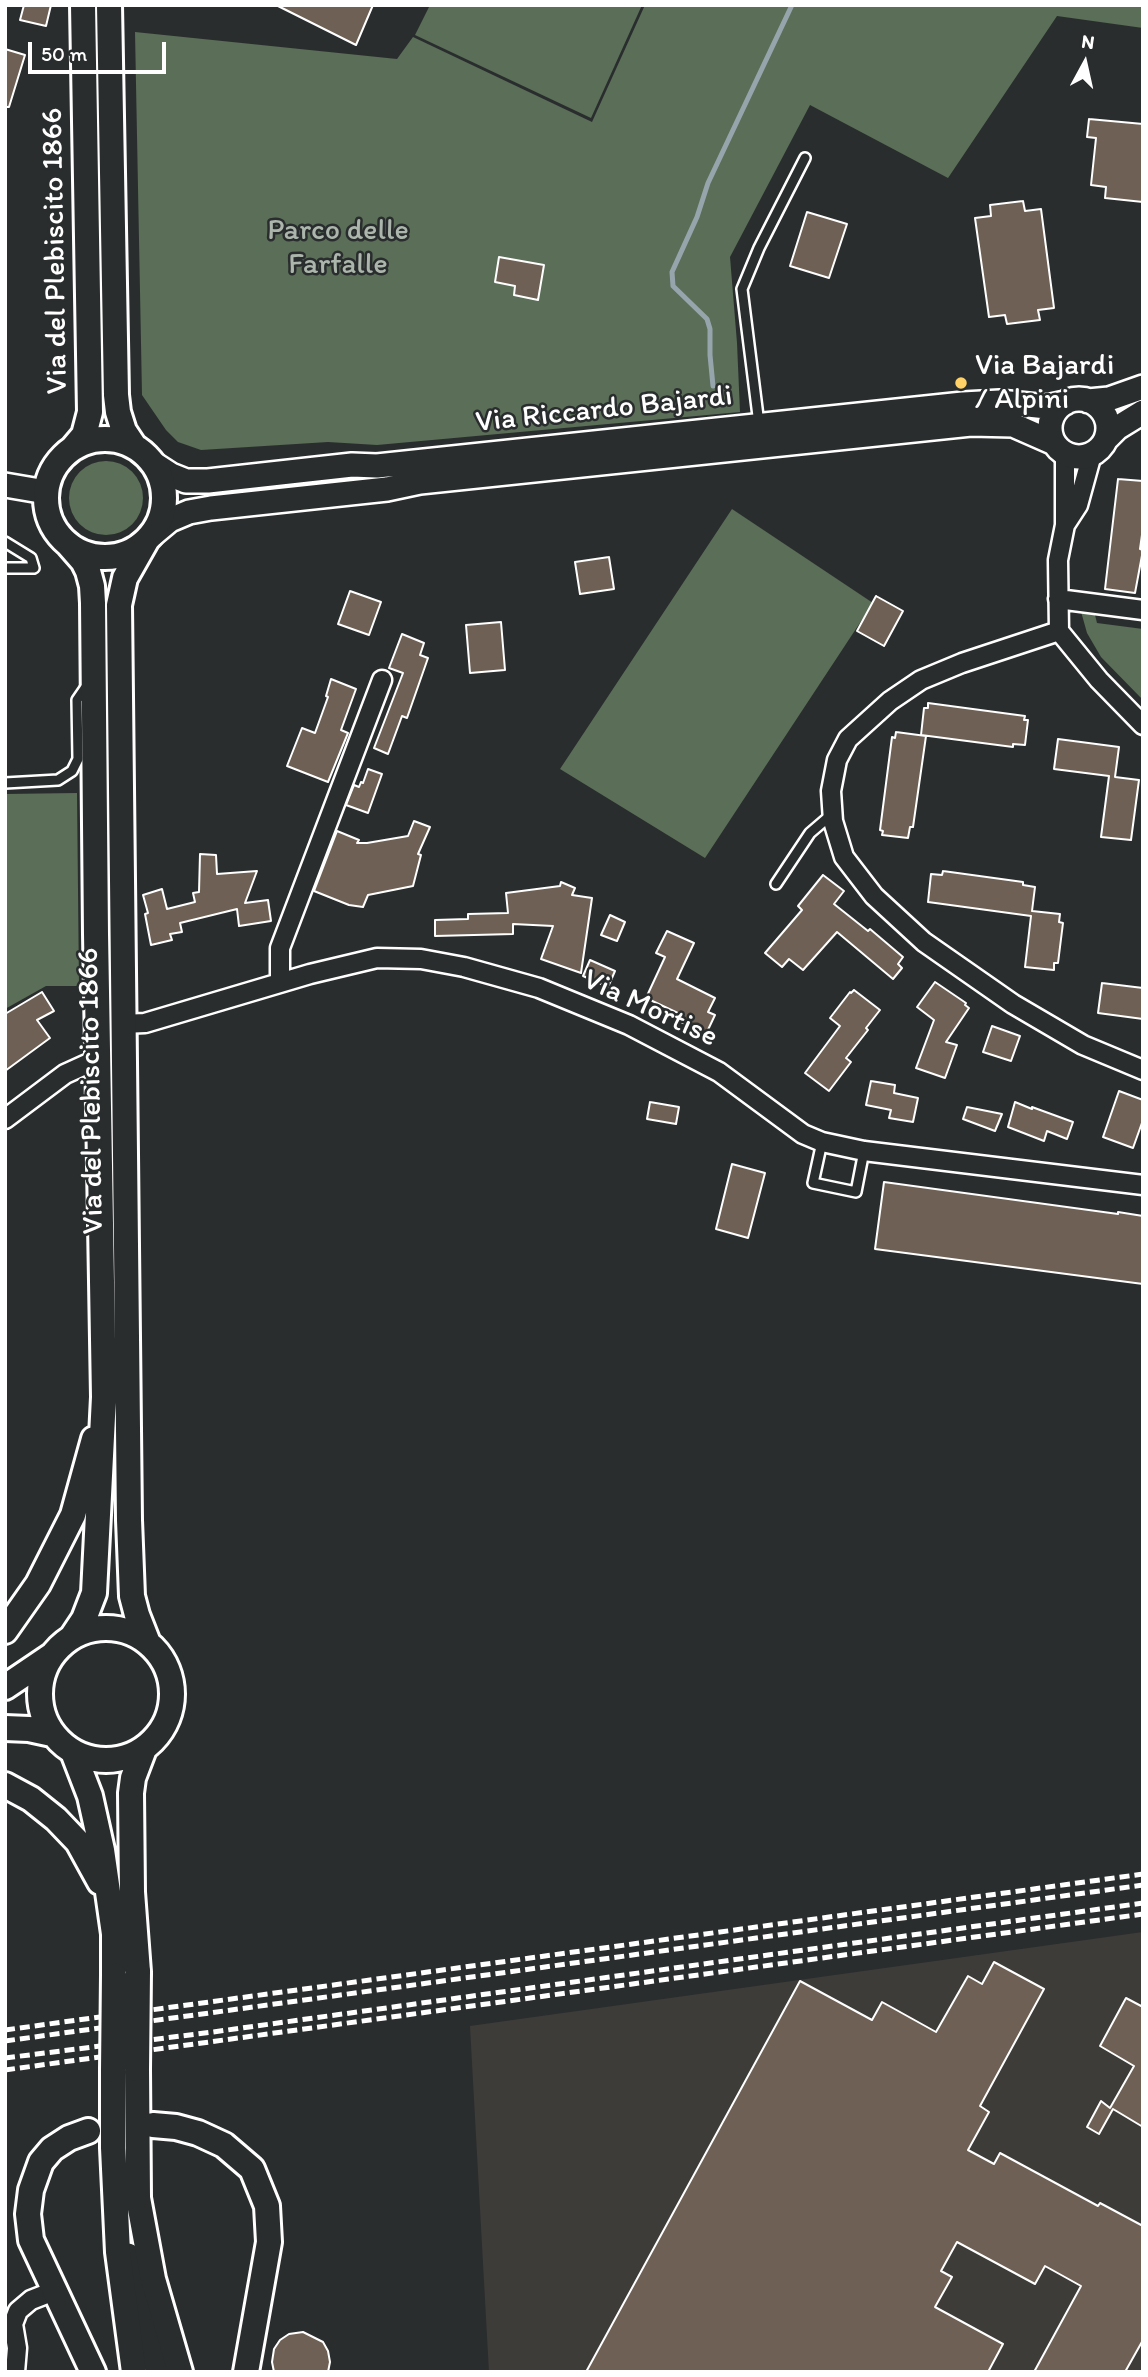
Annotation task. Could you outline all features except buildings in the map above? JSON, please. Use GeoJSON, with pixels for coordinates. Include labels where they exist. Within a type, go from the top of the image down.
{"type":"FeatureCollection","features":[{"type":"Feature","properties":{"kind":"main road","name":"Via del Plebiscito 1866"},"geometry":{"type":"LineString","coordinates":[[73,448],[85,435],[90,412],[83,5]]}},
{"type":"Feature","properties":{"kind":"main road","name":"Via del Plebiscito 1866"},"geometry":{"type":"LineString","coordinates":[[108,5],[116,395],[124,430],[134,446]]}},
{"type":"Feature","properties":{"kind":"main road"},"geometry":{"type":"LineString","coordinates":[[114,439],[134,446],[154,464],[161,477],[165,492],[160,521],[149,538],[132,551],[117,556],[84,554],[69,545],[50,521],[46,492],[49,477],[55,466],[73,448],[92,440],[114,439]]}},
{"type":"Feature","properties":{"kind":"main road","name":"Via del Plebiscito 1866"},"geometry":{"type":"LineString","coordinates":[[148,1643],[136,1615],[132,1595],[122,1024],[119,605],[125,578],[149,538]]}},
{"type":"Feature","properties":{"kind":"main road","name":"Via del Plebiscito 1866"},"geometry":{"type":"LineString","coordinates":[[69,545],[83,561],[92,586],[104,1397],[94,1593],[84,1619],[72,1637]]}},
{"type":"Feature","properties":{"kind":"main road"},"geometry":{"type":"LineString","coordinates":[[5,1631],[38,1584],[73,1516],[104,1397]]}},
{"type":"Feature","properties":{"kind":"main road"},"geometry":{"type":"LineString","coordinates":[[5,1687],[51,1656],[72,1637],[87,1630],[119,1629],[134,1634],[148,1643],[164,1663],[170,1678],[171,1709],[156,1738],[133,1755],[109,1761],[96,1760],[72,1752],[52,1734],[39,1703],[43,1671],[51,1656]]}},
{"type":"Feature","properties":{"kind":"main road"},"geometry":{"type":"LineString","coordinates":[[5,1728],[52,1734]]}},
{"type":"Feature","properties":{"kind":"main road"},"geometry":{"type":"LineString","coordinates":[[134,2372],[118,2252],[114,2180],[125,2069],[126,1973],[132,1892],[131,1793],[133,1778],[144,1749]]}},
{"type":"Feature","properties":{"kind":"main road"},"geometry":{"type":"LineString","coordinates":[[72,1752],[90,1796],[97,1823],[114,1934],[126,1973]]}},
{"type":"Feature","properties":{"kind":"main road"},"geometry":{"type":"LineString","coordinates":[[5,1784],[31,1799],[56,1819],[78,1842],[109,1902]]}},
{"type":"Feature","properties":{"kind":"main road"},"geometry":{"type":"LineString","coordinates":[[125,2069],[146,2250],[178,2372]]}},
{"type":"Feature","properties":{"kind":"main road"},"geometry":{"type":"LineString","coordinates":[[153,2125],[198,2133],[224,2145],[251,2169],[267,2206],[269,2242],[246,2372]]}},
{"type":"Feature","properties":{"kind":"main road"},"geometry":{"type":"LineString","coordinates":[[89,2131],[69,2138],[52,2149],[41,2162],[31,2190],[28,2214],[31,2240],[93,2372]]}},
{"type":"Feature","properties":{"kind":"street","name":"Via Riccardo Bajardi"},"geometry":{"type":"LineString","coordinates":[[154,464],[186,481],[208,481],[352,465],[377,466],[973,403],[1000,402],[1047,407],[1076,400],[1109,399],[1143,387]]}},
{"type":"Feature","properties":{"kind":"street"},"geometry":{"type":"LineString","coordinates":[[1065,525],[1078,505],[1108,424],[1101,410],[1088,401]]}},
{"type":"Feature","properties":{"kind":"street"},"geometry":{"type":"LineString","coordinates":[[1065,404],[1051,421],[1051,436],[1059,448],[1065,525],[1058,560],[1059,631],[1099,680],[1143,725]]}},
{"type":"Feature","properties":{"kind":"street"},"geometry":{"type":"LineString","coordinates":[[1099,447],[1117,428],[1143,412]]}},
{"type":"Feature","properties":{"kind":"street","name":"Via Riccardo Bajardi"},"geometry":{"type":"LineString","coordinates":[[149,538],[170,520],[189,512],[211,508],[387,489],[420,482],[971,424],[1013,425],[1079,457],[1099,447]]}},
{"type":"Feature","properties":{"kind":"street"},"geometry":{"type":"LineString","coordinates":[[5,485],[46,492]]}},
{"type":"Feature","properties":{"kind":"street"},"geometry":{"type":"LineString","coordinates":[[1058,599],[1143,610]]}},
{"type":"Feature","properties":{"kind":"street"},"geometry":{"type":"LineString","coordinates":[[1059,631],[962,663],[921,680],[890,701],[848,739],[837,760],[831,792],[832,813],[844,857],[874,896],[924,942],[1013,1004],[1083,1045],[1143,1070]]}},
{"type":"Feature","properties":{"kind":"street"},"geometry":{"type":"LineString","coordinates":[[280,982],[280,948],[382,680]]}},
{"type":"Feature","properties":{"kind":"street","name":"Via Mortise"},"geometry":{"type":"LineString","coordinates":[[122,1024],[145,1023],[280,982],[377,958],[421,959],[464,967],[540,988],[629,1025],[719,1072],[803,1134],[822,1142],[864,1151],[1143,1185]]}},
{"type":"Feature","properties":{"kind":"street"},"geometry":{"type":"LineString","coordinates":[[5,1119],[65,1074],[87,1065],[98,1064]]}},
{"type":"Feature","properties":{"kind":"street"},"geometry":{"type":"LineString","coordinates":[[114,2180],[143,2321],[158,2372]]}},
{"type":"Feature","properties":{"kind":"street"},"geometry":{"type":"LineString","coordinates":[[15,2372],[17,2348],[13,2324],[18,2311],[31,2300],[54,2291]]}},
{"type":"Feature","properties":{"kind":"lane"},"geometry":{"type":"LineString","coordinates":[[759,425],[742,289],[759,248],[805,158]]}},
{"type":"Feature","properties":{"kind":"lane"},"geometry":{"type":"LineString","coordinates":[[5,542],[31,558],[34,568],[5,568]]}},
{"type":"Feature","properties":{"kind":"lane"},"geometry":{"type":"LineString","coordinates":[[5,783],[58,780],[72,771],[78,759],[77,700],[93,677]]}},
{"type":"Feature","properties":{"kind":"lane"},"geometry":{"type":"LineString","coordinates":[[776,884],[810,834],[832,813]]}},
{"type":"Feature","properties":{"kind":"lane"},"geometry":{"type":"LineString","coordinates":[[822,1142],[813,1183],[856,1192],[864,1151]]}},
{"type":"Feature","properties":{"kind":"shaded area"},"geometry":{"type":"Polygon","coordinates":[[[1143,1932],[1143,2372],[489,2372],[470,2026],[1143,1932]]]}},
{"type":"Feature","properties":{"kind":"green space"},"geometry":{"type":"Polygon","coordinates":[[[430,5],[642,5],[591,118],[415,35],[430,5]]]}},
{"type":"Feature","properties":{"kind":"green space","name":"Parco delle Farfalle"},"geometry":{"type":"Polygon","coordinates":[[[645,5],[1143,5],[1143,28],[1057,16],[948,178],[810,105],[730,257],[740,412],[377,445],[328,442],[201,450],[178,442],[166,430],[142,395],[135,32],[397,59],[413,37],[592,122],[645,5]]]}},
{"type":"Feature","properties":{"kind":"green space"},"geometry":{"type":"Polygon","coordinates":[[[99,461],[113,461],[127,467],[137,477],[143,498],[137,519],[127,529],[113,535],[99,535],[85,529],[75,519],[69,505],[69,491],[75,477],[85,467],[99,461]]]}},
{"type":"Feature","properties":{"kind":"green space"},"geometry":{"type":"Polygon","coordinates":[[[732,509],[873,603],[705,858],[560,769],[732,509]]]}},
{"type":"Feature","properties":{"kind":"green space"},"geometry":{"type":"Polygon","coordinates":[[[1080,608],[1094,611],[1097,623],[1143,629],[1143,700],[1101,657],[1087,633],[1080,608]]]}},
{"type":"Feature","properties":{"kind":"green space"},"geometry":{"type":"Polygon","coordinates":[[[77,793],[79,986],[46,986],[5,1009],[5,794],[77,793]]]}},
{"type":"Feature","properties":{"kind":"waterway"},"geometry":{"type":"LineString","coordinates":[[713,386],[707,319],[673,286],[672,272],[697,217],[708,183],[792,5]]}},
{"type":"Feature","properties":{"kind":"railway"},"geometry":{"type":"LineString","coordinates":[[5,2030],[1143,1874]]}},
{"type":"Feature","properties":{"kind":"railway"},"geometry":{"type":"LineString","coordinates":[[5,2041],[1143,1885]]}},
{"type":"Feature","properties":{"kind":"railway"},"geometry":{"type":"LineString","coordinates":[[5,2058],[213,2032],[1143,1903]]}},
{"type":"Feature","properties":{"kind":"railway"},"geometry":{"type":"LineString","coordinates":[[5,2070],[1143,1914]]}},
{"type":"Feature","properties":{"kind":"place","name":"Via Bajardi / Alpini"},"geometry":{"type":"Point","coordinates":[961,383]}}]}
